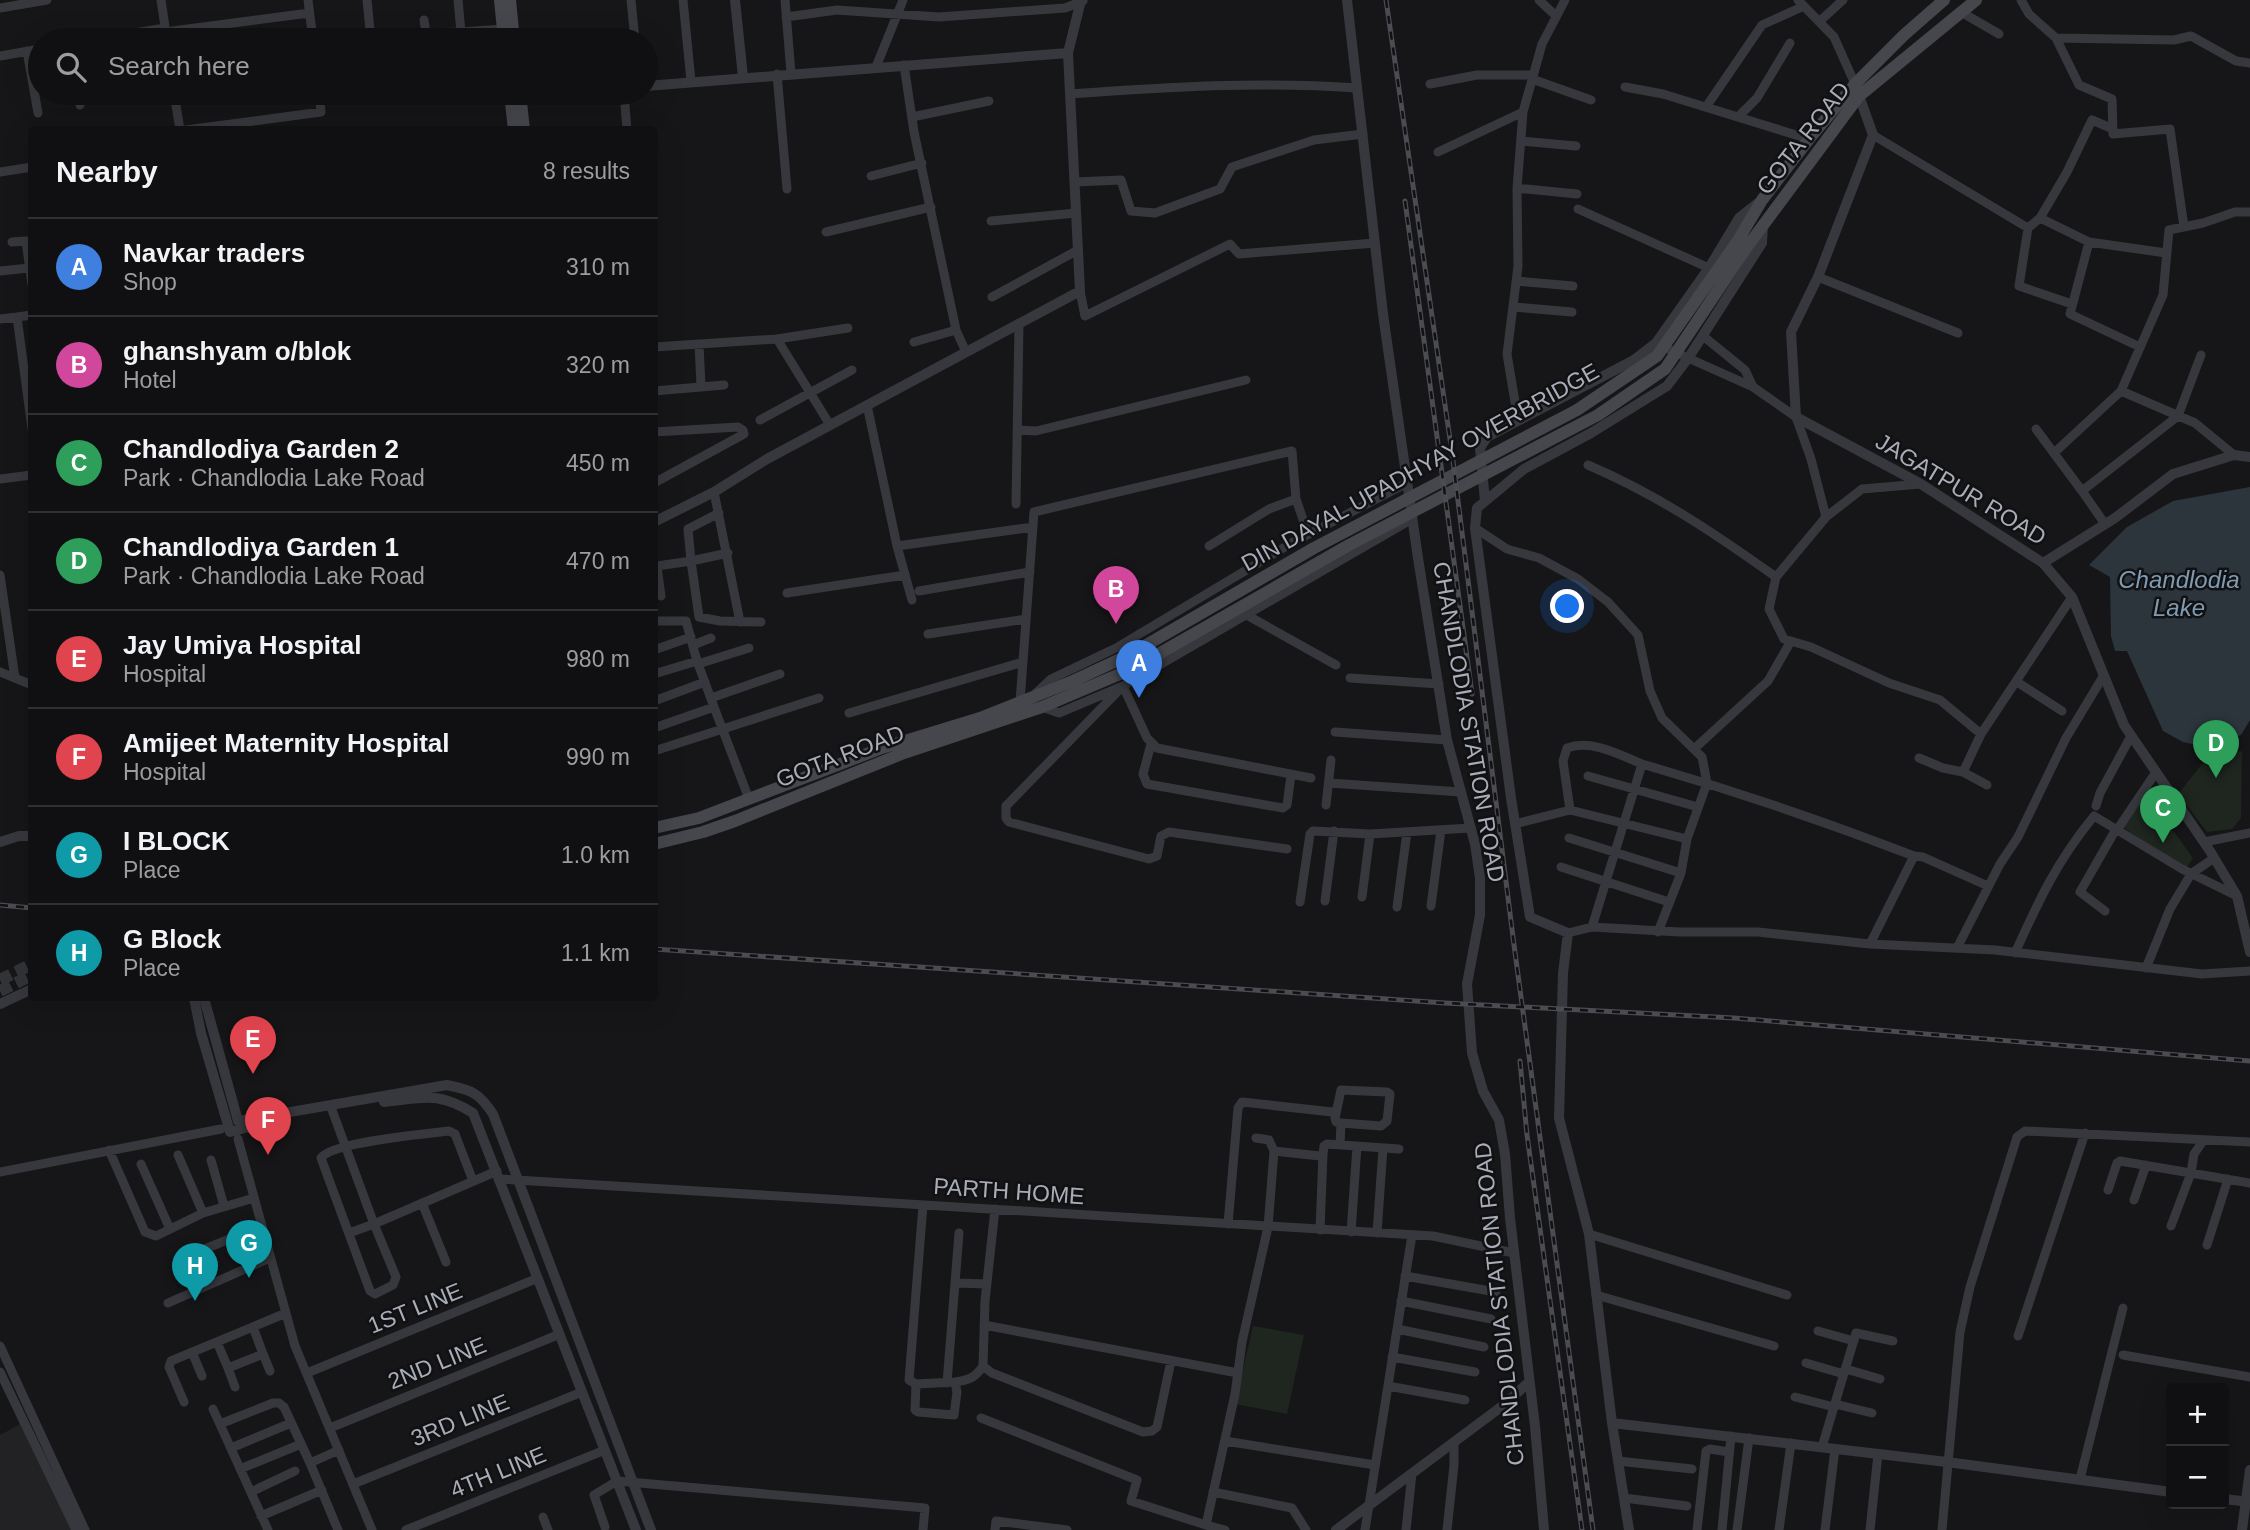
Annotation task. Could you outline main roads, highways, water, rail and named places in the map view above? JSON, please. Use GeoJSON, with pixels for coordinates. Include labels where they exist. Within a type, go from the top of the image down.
{"type":"FeatureCollection","features":[{"type":"Feature","properties":{"kind":"main road"},"geometry":{"type":"LineString","coordinates":[[499,0],[503,28]]}},
{"type":"Feature","properties":{"kind":"main road"},"geometry":{"type":"LineString","coordinates":[[510,0],[513,28]]}},
{"type":"Feature","properties":{"kind":"main road","name":"GOTA ROAD"},"geometry":{"type":"LineString","coordinates":[[1762,200],[1808,139],[1857,90],[1904,35],[1944,0]]}},
{"type":"Feature","properties":{"kind":"main road","name":"GOTA ROAD"},"geometry":{"type":"LineString","coordinates":[[1763,225],[1857,90],[1976,0]]}},
{"type":"Feature","properties":{"kind":"main road"},"geometry":{"type":"LineString","coordinates":[[514,126],[515,105]]}},
{"type":"Feature","properties":{"kind":"main road","name":"DIN DAYAL UPADHYAY OVERBRIDGE"},"geometry":{"type":"LineString","coordinates":[[1069,689],[1314,548],[1577,410],[1657,356],[1762,200]]}},
{"type":"Feature","properties":{"kind":"main road","name":"DIN DAYAL UPADHYAY OVERBRIDGE"},"geometry":{"type":"LineString","coordinates":[[1037,702],[1134,668],[1349,545],[1598,415],[1665,369],[1763,225]]}},
{"type":"Feature","properties":{"kind":"main road","name":"GOTA ROAD"},"geometry":{"type":"LineString","coordinates":[[658,827],[699,818],[882,748],[980,718],[1020,702],[1037,702]]}},
{"type":"Feature","properties":{"kind":"main road","name":"GOTA ROAD"},"geometry":{"type":"LineString","coordinates":[[658,843],[703,832],[1037,702]]}},
{"type":"Feature","properties":{"kind":"water","name":"Chandlodia Lake"},"geometry":{"type":"Polygon","coordinates":[[[2250,487],[2250,720],[2241,735],[2209,748],[2183,742],[2163,731],[2127,651],[2115,651],[2111,636],[2110,577],[2089,565],[2127,527],[2173,501],[2250,487]]]}},
{"type":"Feature","properties":{"kind":"tunnel"},"geometry":{"type":"LineString","coordinates":[[0,980],[28,966]]}},
{"type":"Feature","properties":{"kind":"tunnel"},"geometry":{"type":"LineString","coordinates":[[0,991],[28,977]]}},
{"type":"Feature","properties":{"kind":"railway"},"geometry":{"type":"LineString","coordinates":[[1386,0],[1452,453],[1514,945],[1593,1530]]}},
{"type":"Feature","properties":{"kind":"railway"},"geometry":{"type":"LineString","coordinates":[[1405,201],[1472,694]]}},
{"type":"Feature","properties":{"kind":"railway"},"geometry":{"type":"LineString","coordinates":[[0,905],[28,908]]}},
{"type":"Feature","properties":{"kind":"railway"},"geometry":{"type":"LineString","coordinates":[[658,949],[1445,1003],[1734,1018],[2250,1061]]}},
{"type":"Feature","properties":{"kind":"railway"},"geometry":{"type":"LineString","coordinates":[[1520,1061],[1527,1135],[1582,1530]]}},
{"type":"Feature","properties":{"kind":"place","name":"ghanshyam o/blok"},"geometry":{"type":"Point","coordinates":[1116,624]}},
{"type":"Feature","properties":{"kind":"place","name":"Navkar traders"},"geometry":{"type":"Point","coordinates":[1139,698]}},
{"type":"Feature","properties":{"kind":"place","name":"Chandlodiya Garden 1"},"geometry":{"type":"Point","coordinates":[2216,778]}},
{"type":"Feature","properties":{"kind":"place","name":"Chandlodiya Garden 2"},"geometry":{"type":"Point","coordinates":[2163,843]}},
{"type":"Feature","properties":{"kind":"place","name":"Jay Umiya Hospital"},"geometry":{"type":"Point","coordinates":[253,1074]}},
{"type":"Feature","properties":{"kind":"place","name":"Amijeet Maternity Hospital"},"geometry":{"type":"Point","coordinates":[268,1155]}},
{"type":"Feature","properties":{"kind":"place","name":"I BLOCK"},"geometry":{"type":"Point","coordinates":[249,1278]}},
{"type":"Feature","properties":{"kind":"place","name":"G Block"},"geometry":{"type":"Point","coordinates":[195,1301]}}]}
